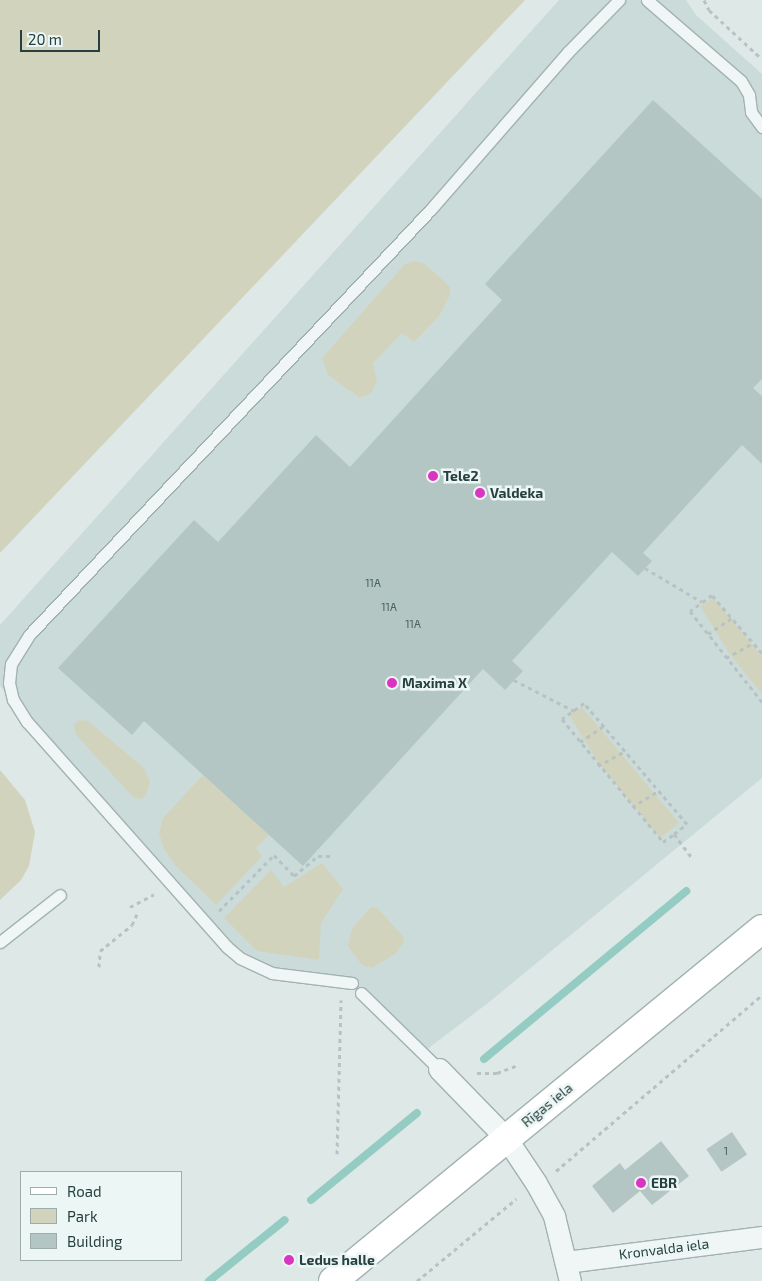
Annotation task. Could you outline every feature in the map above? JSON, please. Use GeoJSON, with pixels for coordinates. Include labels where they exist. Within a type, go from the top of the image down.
{"type":"FeatureCollection","features":[{"type":"Feature","properties":{"kind":"main road","name":"Rīgas iela"},"geometry":{"type":"LineString","coordinates":[[333,1281],[762,929]]}},
{"type":"Feature","properties":{"kind":"street"},"geometry":{"type":"LineString","coordinates":[[439,1069],[506,1138],[536,1183],[554,1216],[568,1272]]}},
{"type":"Feature","properties":{"kind":"street","name":"Kronvalda iela"},"geometry":{"type":"LineString","coordinates":[[568,1272],[762,1237]]}},
{"type":"Feature","properties":{"kind":"lane"},"geometry":{"type":"LineString","coordinates":[[346,982],[272,973],[256,967],[227,947],[28,722],[13,700],[8,683],[11,664],[29,635],[430,209],[568,52],[619,0]]}},
{"type":"Feature","properties":{"kind":"lane"},"geometry":{"type":"LineString","coordinates":[[647,0],[741,81],[749,95],[751,112],[762,127]]}},
{"type":"Feature","properties":{"kind":"lane"},"geometry":{"type":"LineString","coordinates":[[0,942],[60,896]]}},
{"type":"Feature","properties":{"kind":"lane"},"geometry":{"type":"LineString","coordinates":[[361,993],[439,1069]]}},
{"type":"Feature","properties":{"kind":"path"},"geometry":{"type":"LineString","coordinates":[[704,0],[709,10],[762,59]]}},
{"type":"Feature","properties":{"kind":"path"},"geometry":{"type":"LineString","coordinates":[[645,568],[702,602]]}},
{"type":"Feature","properties":{"kind":"path"},"geometry":{"type":"LineString","coordinates":[[761,700],[690,611],[712,595],[762,653]]}},
{"type":"Feature","properties":{"kind":"path"},"geometry":{"type":"LineString","coordinates":[[708,634],[732,618]]}},
{"type":"Feature","properties":{"kind":"path"},"geometry":{"type":"LineString","coordinates":[[726,658],[753,643]]}},
{"type":"Feature","properties":{"kind":"path"},"geometry":{"type":"LineString","coordinates":[[514,680],[574,711]]}},
{"type":"Feature","properties":{"kind":"path"},"geometry":{"type":"LineString","coordinates":[[584,703],[604,726],[688,824],[663,842],[598,766],[562,719],[584,703]]}},
{"type":"Feature","properties":{"kind":"path"},"geometry":{"type":"LineString","coordinates":[[580,742],[604,726]]}},
{"type":"Feature","properties":{"kind":"path"},"geometry":{"type":"LineString","coordinates":[[598,766],[626,752]]}},
{"type":"Feature","properties":{"kind":"path"},"geometry":{"type":"LineString","coordinates":[[632,807],[659,791]]}},
{"type":"Feature","properties":{"kind":"path"},"geometry":{"type":"LineString","coordinates":[[674,834],[693,859]]}},
{"type":"Feature","properties":{"kind":"path"},"geometry":{"type":"LineString","coordinates":[[206,924],[274,856],[294,876],[318,856],[330,856]]}},
{"type":"Feature","properties":{"kind":"path"},"geometry":{"type":"LineString","coordinates":[[130,907],[172,885]]}},
{"type":"Feature","properties":{"kind":"path"},"geometry":{"type":"LineString","coordinates":[[99,967],[100,952],[132,925],[137,914]]}},
{"type":"Feature","properties":{"kind":"path"},"geometry":{"type":"LineString","coordinates":[[337,1154],[346,982]]}},
{"type":"Feature","properties":{"kind":"path"},"geometry":{"type":"LineString","coordinates":[[556,1171],[762,995]]}},
{"type":"Feature","properties":{"kind":"path"},"geometry":{"type":"LineString","coordinates":[[469,1070],[476,1073],[497,1073],[518,1066]]}},
{"type":"Feature","properties":{"kind":"path"},"geometry":{"type":"LineString","coordinates":[[416,1281],[518,1198]]}},
{"type":"Feature","properties":{"kind":"shaded area"},"geometry":{"type":"Polygon","coordinates":[[[559,0],[686,0],[696,15],[762,74],[762,778],[488,1003],[422,1053],[352,983],[289,975],[240,958],[0,686],[0,625],[559,0]]]}},
{"type":"Feature","properties":{"kind":"green space"},"geometry":{"type":"Polygon","coordinates":[[[0,0],[525,0],[0,553],[0,0]]]}},
{"type":"Feature","properties":{"kind":"green space"},"geometry":{"type":"Polygon","coordinates":[[[413,261],[423,263],[443,280],[450,287],[450,295],[439,316],[414,342],[402,333],[373,363],[377,381],[371,393],[360,398],[328,375],[322,358],[404,265],[413,261]]]}},
{"type":"Feature","properties":{"kind":"green space"},"geometry":{"type":"Polygon","coordinates":[[[713,598],[762,656],[762,694],[729,653],[700,606],[713,598]]]}},
{"type":"Feature","properties":{"kind":"green space"},"geometry":{"type":"Polygon","coordinates":[[[582,707],[679,823],[660,838],[598,762],[569,715],[582,707]]]}},
{"type":"Feature","properties":{"kind":"green space"},"geometry":{"type":"Polygon","coordinates":[[[79,720],[88,721],[144,768],[150,781],[146,795],[141,799],[134,798],[76,735],[74,725],[79,720]]]}},
{"type":"Feature","properties":{"kind":"green space"},"geometry":{"type":"Polygon","coordinates":[[[0,770],[25,800],[35,832],[29,866],[21,880],[0,900],[0,770]]]}},
{"type":"Feature","properties":{"kind":"green space"},"geometry":{"type":"Polygon","coordinates":[[[203,775],[269,835],[256,848],[262,856],[216,905],[175,865],[164,849],[159,833],[163,818],[203,775]]]}},
{"type":"Feature","properties":{"kind":"green space"},"geometry":{"type":"Polygon","coordinates":[[[322,863],[343,889],[321,923],[319,960],[257,951],[224,918],[271,870],[284,887],[322,863]]]}},
{"type":"Feature","properties":{"kind":"green space"},"geometry":{"type":"Polygon","coordinates":[[[371,907],[377,908],[403,936],[404,942],[395,954],[372,968],[362,965],[348,946],[352,929],[371,907]]]}},
{"type":"Feature","properties":{"kind":"building","name":"Valdeka"},"geometry":{"type":"Polygon","coordinates":[[[653,100],[762,199],[762,379],[753,388],[762,396],[762,464],[742,445],[643,553],[652,561],[638,576],[612,552],[512,661],[523,671],[505,690],[483,669],[303,866],[144,721],[132,735],[58,668],[194,520],[218,542],[316,435],[350,467],[502,300],[485,284],[653,100]]]}},
{"type":"Feature","properties":{"kind":"building"},"geometry":{"type":"Polygon","coordinates":[[[732,1132],[747,1154],[721,1172],[706,1149],[732,1132]]]}},
{"type":"Feature","properties":{"kind":"building"},"geometry":{"type":"Polygon","coordinates":[[[661,1141],[689,1176],[652,1205],[640,1191],[613,1213],[592,1186],[620,1163],[625,1170],[661,1141]]]}},
{"type":"Feature","properties":{"kind":"waterway"},"geometry":{"type":"LineString","coordinates":[[484,1059],[686,891]]}},
{"type":"Feature","properties":{"kind":"waterway"},"geometry":{"type":"LineString","coordinates":[[311,1200],[417,1113]]}},
{"type":"Feature","properties":{"kind":"waterway"},"geometry":{"type":"LineString","coordinates":[[209,1281],[285,1220]]}},
{"type":"Feature","properties":{"kind":"place","name":"Tele2"},"geometry":{"type":"Point","coordinates":[433,476]}},
{"type":"Feature","properties":{"kind":"place","name":"Valdeka"},"geometry":{"type":"Point","coordinates":[480,493]}},
{"type":"Feature","properties":{"kind":"place","name":"Maxima X"},"geometry":{"type":"Point","coordinates":[392,683]}},
{"type":"Feature","properties":{"kind":"place","name":"EBR"},"geometry":{"type":"Point","coordinates":[641,1183]}},
{"type":"Feature","properties":{"kind":"place","name":"Ledus halle"},"geometry":{"type":"Point","coordinates":[289,1260]}}]}
